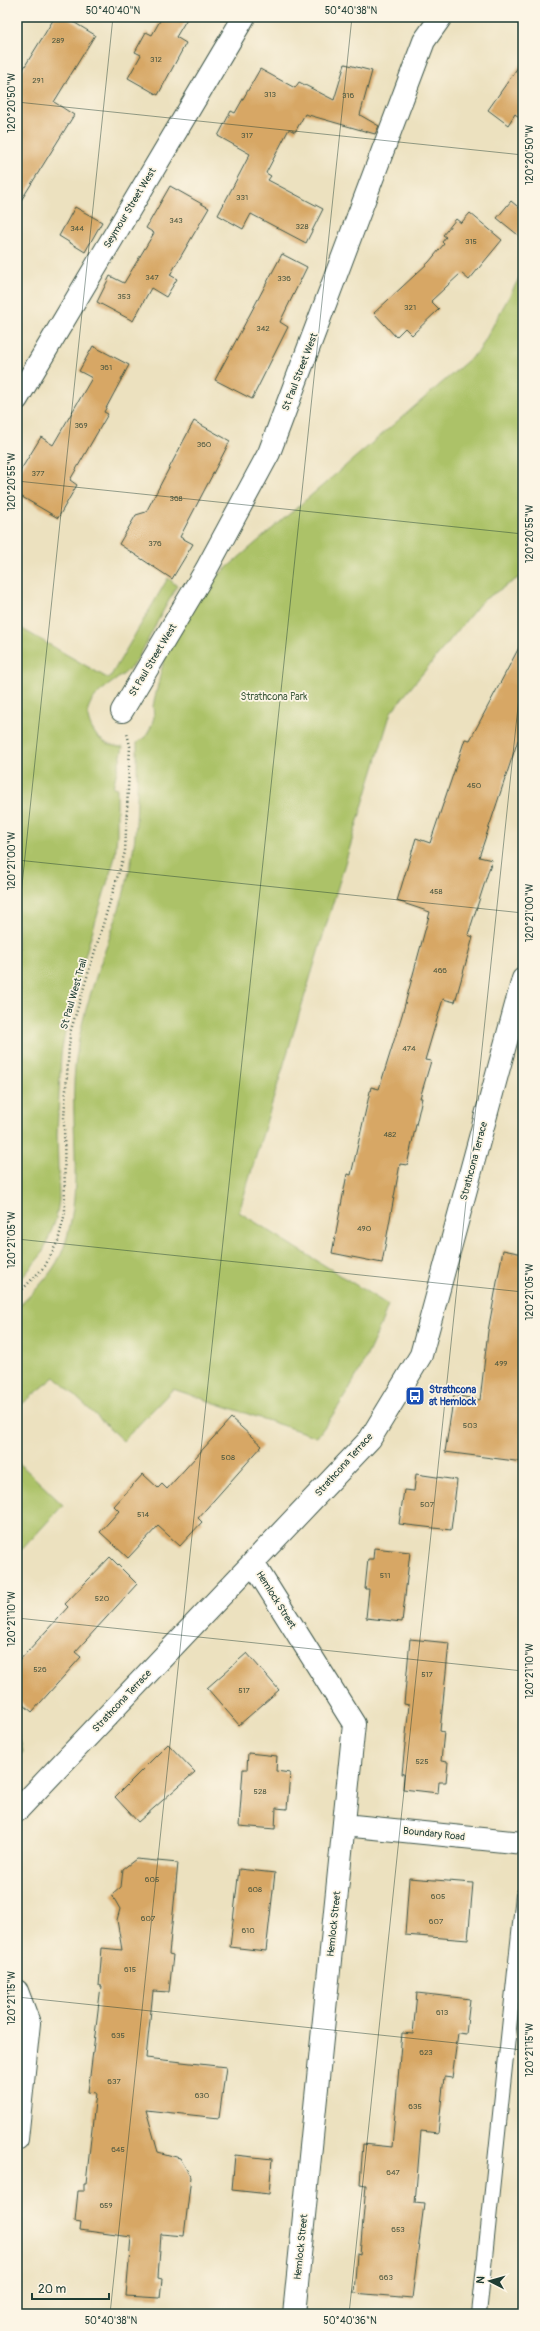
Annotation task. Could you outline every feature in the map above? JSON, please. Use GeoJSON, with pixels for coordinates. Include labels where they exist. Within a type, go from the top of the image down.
{"type":"FeatureCollection","features":[{"type":"Feature","properties":{"kind":"street","name":"Seymour Street West"},"geometry":{"type":"LineString","coordinates":[[17,399],[244,17]]}},
{"type":"Feature","properties":{"kind":"street","name":"St Paul Street West"},"geometry":{"type":"LineString","coordinates":[[122,711],[206,570],[269,453],[424,41],[441,17]]}},
{"type":"Feature","properties":{"kind":"street","name":"Strathcona Terrace"},"geometry":{"type":"LineString","coordinates":[[17,1812],[370,1439],[421,1355],[523,979]]}},
{"type":"Feature","properties":{"kind":"street","name":"Hemlock Street"},"geometry":{"type":"LineString","coordinates":[[253,1563],[354,1724],[294,2314]]}},
{"type":"Feature","properties":{"kind":"street","name":"Boundary Road"},"geometry":{"type":"LineString","coordinates":[[344,1825],[523,1843]]}},
{"type":"Feature","properties":{"kind":"street"},"geometry":{"type":"LineString","coordinates":[[17,1991],[29,2023],[17,2139]]}},
{"type":"Feature","properties":{"kind":"lane"},"geometry":{"type":"LineString","coordinates":[[479,2314],[523,1895]]}},
{"type":"Feature","properties":{"kind":"path","name":"St Paul West Trail"},"geometry":{"type":"LineString","coordinates":[[17,1295],[45,1266],[58,1241],[65,1213],[64,1118],[70,1033],[125,852],[130,746],[122,711]]}},
{"type":"Feature","properties":{"kind":"green space","name":"Strathcona Park"},"geometry":{"type":"Polygon","coordinates":[[[523,271],[523,575],[482,601],[391,712],[239,1212],[388,1305],[374,1340],[349,1390],[317,1437],[173,1389],[123,1441],[55,1377],[17,1408],[17,1308],[45,1279],[57,1262],[65,1244],[71,1221],[75,1175],[74,1081],[76,1058],[86,1010],[116,918],[129,872],[136,824],[137,743],[146,736],[151,727],[154,717],[153,706],[165,655],[194,596],[479,351],[523,271]]]}},
{"type":"Feature","properties":{"kind":"green space"},"geometry":{"type":"Polygon","coordinates":[[[168,578],[177,586],[140,655],[125,673],[98,693],[88,710],[89,720],[97,736],[107,743],[123,747],[113,787],[117,788],[117,835],[115,857],[69,1009],[61,1054],[57,1134],[59,1200],[56,1219],[42,1254],[17,1284],[17,626],[109,679],[168,578]]]}},
{"type":"Feature","properties":{"kind":"green space"},"geometry":{"type":"Polygon","coordinates":[[[17,1461],[63,1505],[17,1555],[17,1461]]]}},
{"type":"Feature","properties":{"kind":"green space"},"geometry":{"type":"Polygon","coordinates":[[[17,1729],[23,1752],[17,1759],[17,1729]]]}},
{"type":"Feature","properties":{"kind":"building"},"geometry":{"type":"Polygon","coordinates":[[[55,17],[65,17],[95,35],[54,102],[74,115],[17,207],[17,79],[55,17]]]}},
{"type":"Feature","properties":{"kind":"building"},"geometry":{"type":"Polygon","coordinates":[[[162,17],[188,17],[176,37],[186,43],[158,95],[128,78],[141,55],[135,52],[146,32],[152,35],[162,17]]]}},
{"type":"Feature","properties":{"kind":"building"},"geometry":{"type":"Polygon","coordinates":[[[523,60],[523,120],[515,114],[508,125],[488,110],[523,60]]]}},
{"type":"Feature","properties":{"kind":"building"},"geometry":{"type":"Polygon","coordinates":[[[345,64],[372,71],[360,115],[379,126],[375,134],[305,114],[295,132],[289,129],[266,173],[271,176],[268,180],[323,209],[306,243],[251,214],[243,229],[218,215],[250,154],[218,136],[231,111],[235,113],[260,69],[295,88],[299,82],[334,100],[345,64]]]}},
{"type":"Feature","properties":{"kind":"building"},"geometry":{"type":"Polygon","coordinates":[[[170,186],[209,208],[170,275],[177,279],[166,297],[151,288],[133,321],[97,302],[110,276],[124,283],[154,233],[146,228],[170,186]]]}},
{"type":"Feature","properties":{"kind":"building"},"geometry":{"type":"Polygon","coordinates":[[[511,201],[523,211],[523,239],[497,218],[511,201]]]}},
{"type":"Feature","properties":{"kind":"building"},"geometry":{"type":"Polygon","coordinates":[[[75,207],[102,222],[85,252],[59,236],[75,207]]]}},
{"type":"Feature","properties":{"kind":"building"},"geometry":{"type":"Polygon","coordinates":[[[470,213],[502,240],[469,280],[461,273],[431,301],[439,309],[412,335],[405,328],[396,337],[374,313],[429,262],[444,244],[442,242],[446,237],[443,235],[456,219],[461,223],[470,213]]]}},
{"type":"Feature","properties":{"kind":"building"},"geometry":{"type":"Polygon","coordinates":[[[282,254],[307,267],[280,322],[288,327],[252,399],[215,380],[282,254]]]}},
{"type":"Feature","properties":{"kind":"building"},"geometry":{"type":"Polygon","coordinates":[[[93,346],[129,365],[104,412],[108,414],[70,480],[77,485],[58,518],[17,494],[17,476],[41,437],[53,445],[92,378],[79,371],[93,346]]]}},
{"type":"Feature","properties":{"kind":"building"},"geometry":{"type":"Polygon","coordinates":[[[194,421],[230,441],[180,537],[193,544],[172,579],[119,544],[136,515],[146,512],[194,421]]]}},
{"type":"Feature","properties":{"kind":"building"},"geometry":{"type":"Polygon","coordinates":[[[523,640],[523,742],[518,740],[479,857],[492,860],[468,935],[473,937],[455,1002],[443,999],[425,1060],[431,1061],[420,1098],[422,1098],[407,1165],[400,1164],[382,1263],[332,1253],[347,1174],[351,1175],[371,1087],[379,1089],[402,1015],[430,912],[397,901],[416,838],[430,843],[465,739],[470,740],[523,640]]]}},
{"type":"Feature","properties":{"kind":"building"},"geometry":{"type":"Polygon","coordinates":[[[503,1250],[523,1254],[523,1462],[445,1452],[454,1395],[480,1400],[488,1331],[503,1250]]]}},
{"type":"Feature","properties":{"kind":"building"},"geometry":{"type":"Polygon","coordinates":[[[231,1418],[262,1446],[198,1518],[202,1522],[180,1546],[158,1526],[128,1558],[100,1532],[119,1511],[114,1506],[143,1474],[158,1488],[162,1484],[167,1489],[231,1418]]]}},
{"type":"Feature","properties":{"kind":"building"},"geometry":{"type":"Polygon","coordinates":[[[416,1474],[457,1480],[451,1530],[399,1524],[404,1490],[414,1491],[416,1474]]]}},
{"type":"Feature","properties":{"kind":"building"},"geometry":{"type":"Polygon","coordinates":[[[374,1548],[410,1552],[402,1622],[366,1618],[369,1589],[365,1589],[368,1559],[373,1559],[374,1548]]]}},
{"type":"Feature","properties":{"kind":"building"},"geometry":{"type":"Polygon","coordinates":[[[110,1557],[137,1584],[75,1652],[81,1657],[32,1712],[17,1699],[17,1663],[68,1607],[65,1604],[110,1557]]]}},
{"type":"Feature","properties":{"kind":"building"},"geometry":{"type":"Polygon","coordinates":[[[410,1639],[449,1643],[440,1731],[444,1732],[441,1761],[448,1762],[446,1782],[439,1782],[438,1793],[403,1789],[404,1774],[402,1774],[409,1705],[404,1704],[410,1639]]]}},
{"type":"Feature","properties":{"kind":"building"},"geometry":{"type":"Polygon","coordinates":[[[247,1653],[279,1690],[239,1725],[207,1688],[247,1653]]]}},
{"type":"Feature","properties":{"kind":"building"},"geometry":{"type":"Polygon","coordinates":[[[168,1744],[195,1772],[138,1822],[115,1797],[168,1744]]]}},
{"type":"Feature","properties":{"kind":"building"},"geometry":{"type":"Polygon","coordinates":[[[248,1753],[277,1756],[276,1771],[290,1773],[287,1809],[276,1808],[275,1829],[239,1826],[243,1769],[247,1769],[248,1753]]]}},
{"type":"Feature","properties":{"kind":"building"},"geometry":{"type":"Polygon","coordinates":[[[136,1859],[178,1863],[169,1954],[173,1955],[169,1992],[153,1991],[146,2058],[226,2067],[219,2118],[146,2110],[158,2152],[180,2158],[191,2177],[184,2236],[161,2234],[158,2278],[162,2279],[160,2298],[126,2296],[131,2237],[80,2230],[81,2222],[75,2221],[78,2191],[84,2191],[84,2183],[86,2183],[96,2093],[88,2092],[101,1986],[99,1986],[102,1948],[122,1950],[117,1920],[120,1909],[112,1895],[121,1887],[123,1869],[136,1859]]]}},
{"type":"Feature","properties":{"kind":"building"},"geometry":{"type":"Polygon","coordinates":[[[239,1869],[275,1873],[266,1951],[230,1947],[239,1869]]]}},
{"type":"Feature","properties":{"kind":"building"},"geometry":{"type":"Polygon","coordinates":[[[409,1878],[473,1883],[468,1940],[405,1935],[409,1878]]]}},
{"type":"Feature","properties":{"kind":"building"},"geometry":{"type":"Polygon","coordinates":[[[417,1993],[470,1999],[466,2034],[458,2033],[452,2078],[444,2077],[438,2133],[421,2131],[415,2203],[424,2204],[412,2298],[354,2293],[357,2254],[360,2255],[366,2185],[360,2184],[363,2144],[392,2147],[402,2033],[413,2034],[417,1993]]]}},
{"type":"Feature","properties":{"kind":"building"},"geometry":{"type":"Polygon","coordinates":[[[235,2155],[272,2159],[269,2194],[232,2190],[235,2155]]]}},
{"type":"Feature","properties":{"kind":"place","name":"Strathcona at Hemlock"},"geometry":{"type":"Point","coordinates":[415,1396]}}]}
